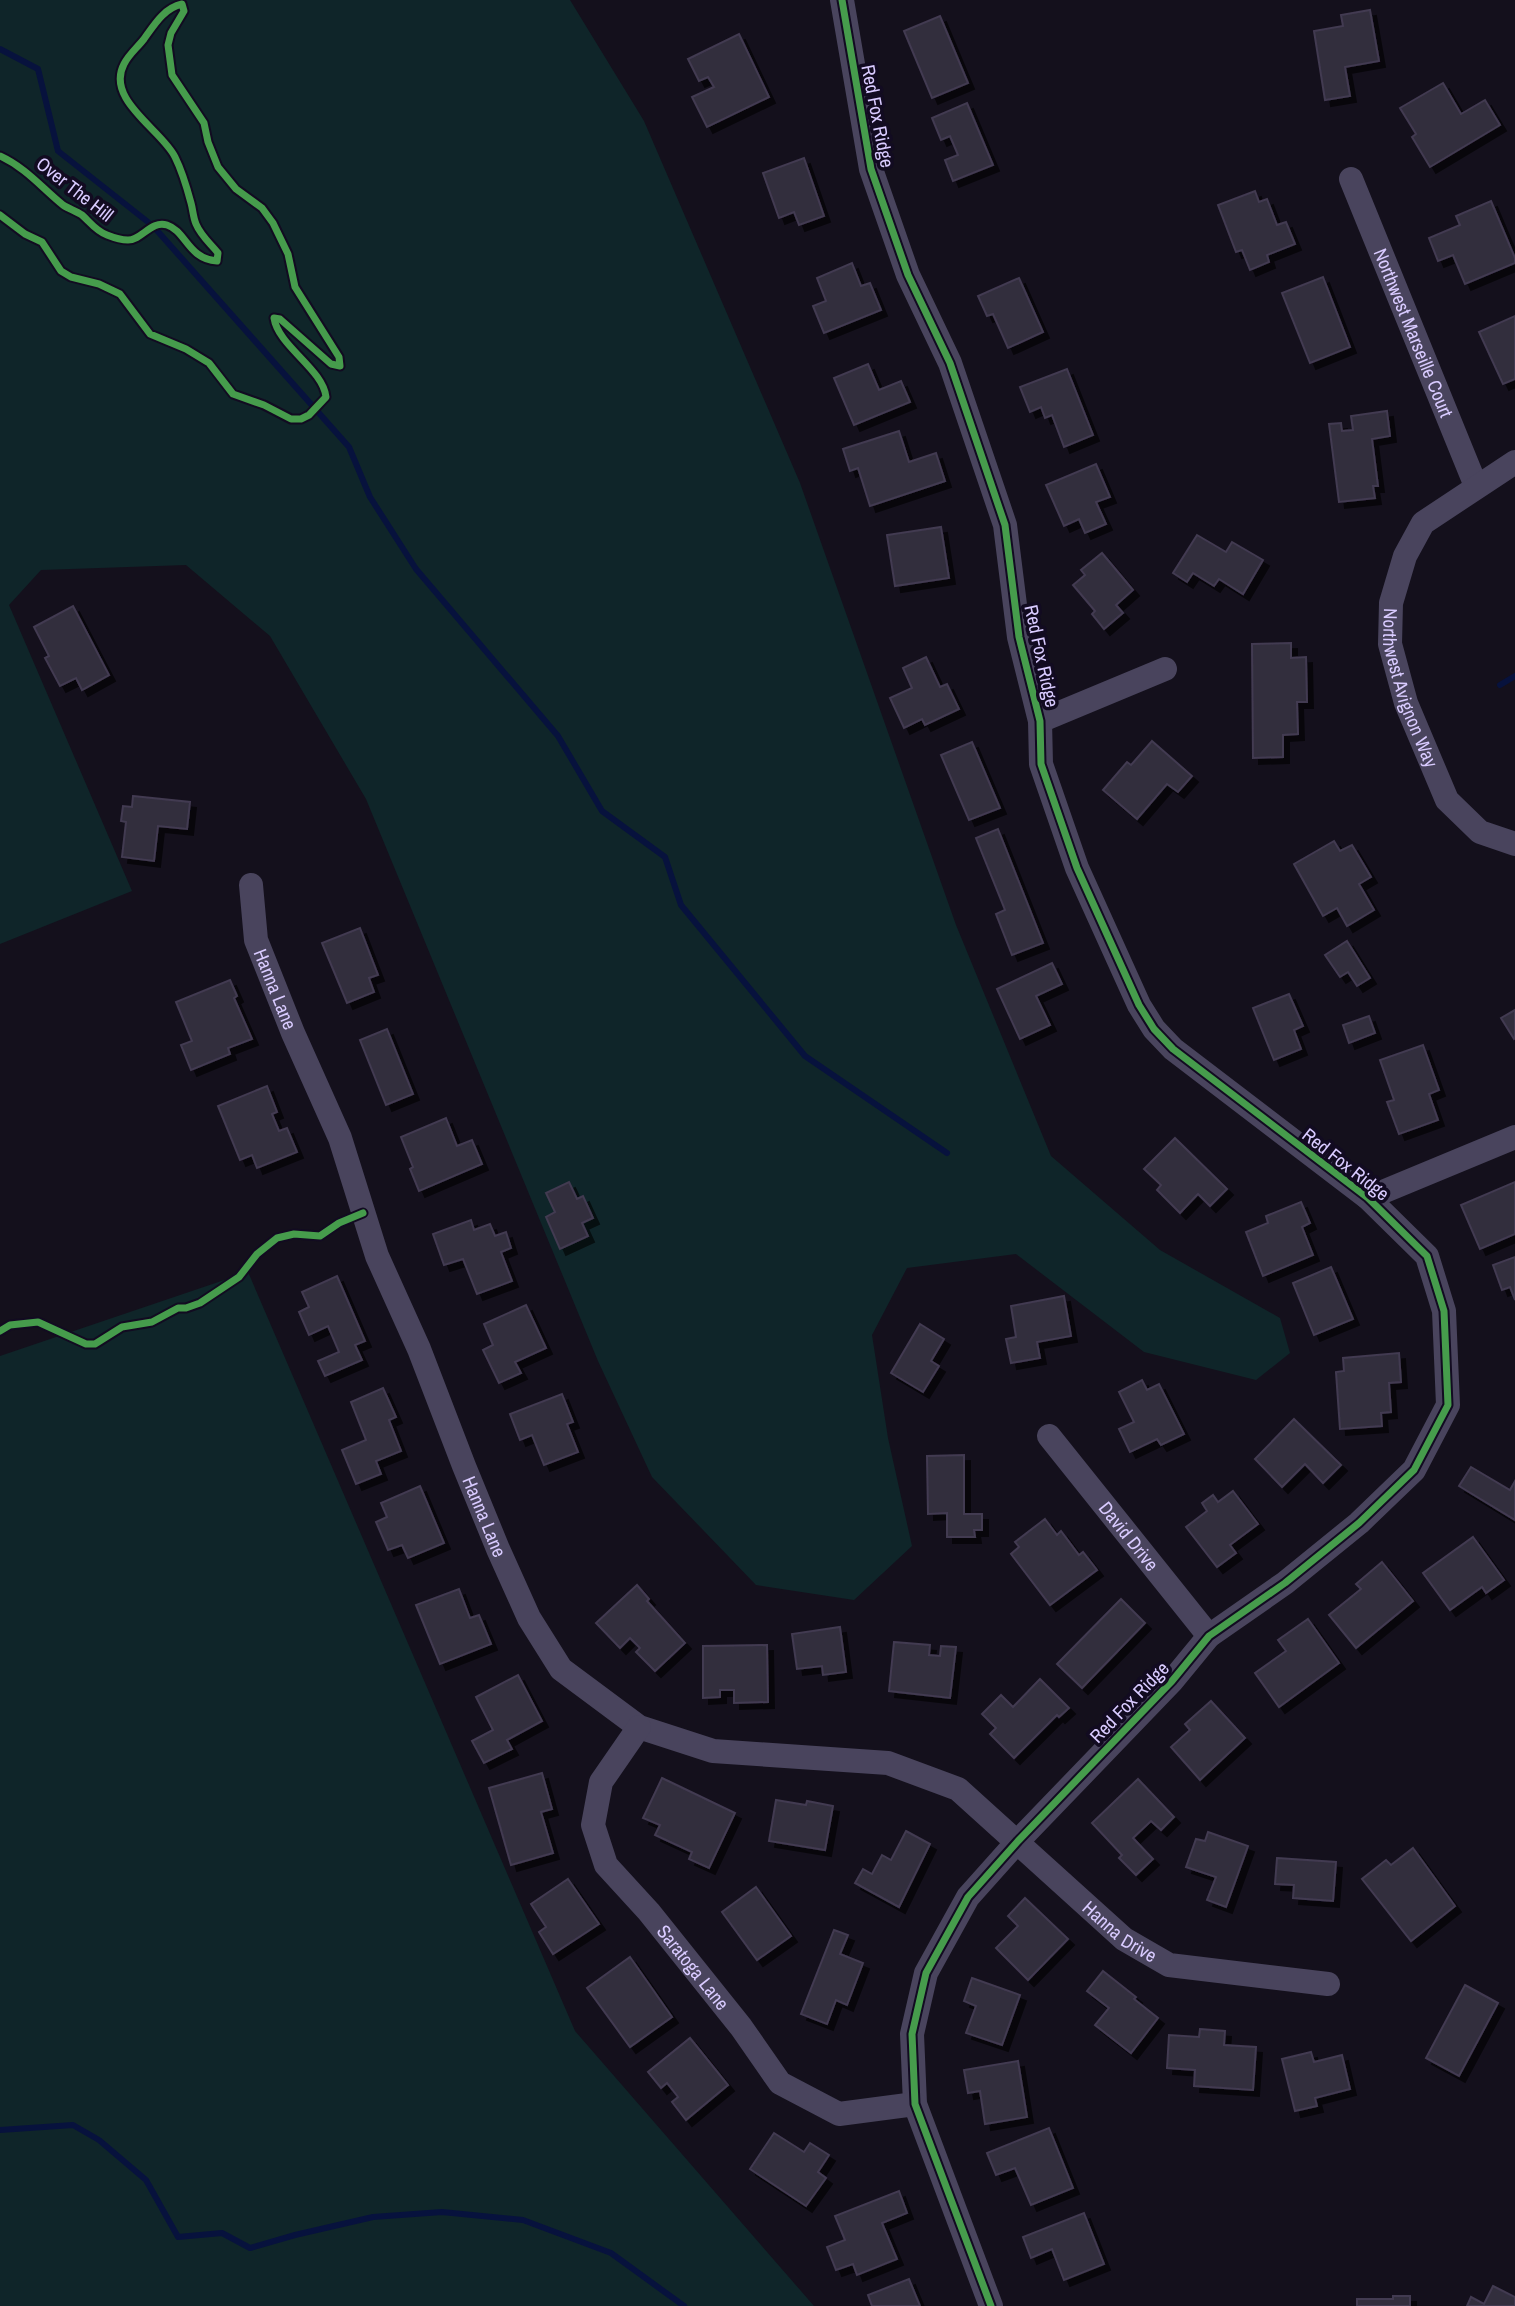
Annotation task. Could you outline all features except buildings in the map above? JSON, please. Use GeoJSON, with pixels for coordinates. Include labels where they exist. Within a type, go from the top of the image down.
{"type":"FeatureCollection","features":[{"type":"Feature","properties":{"kind":"street","name":"Red Fox Ridge"},"geometry":{"type":"LineString","coordinates":[[842,0],[871,169],[908,275],[950,363],[1005,525],[1019,637],[1040,721],[1041,764],[1077,868],[1139,1005],[1154,1029],[1192,1064],[1368,1198],[1427,1256],[1444,1311],[1448,1405],[1415,1470],[1359,1523],[1285,1583],[1209,1636],[1172,1681],[1018,1841],[968,1897],[926,1973],[912,2035],[915,2104],[991,2306]]}},
{"type":"Feature","properties":{"kind":"street","name":"Northwest Marseille Court"},"geometry":{"type":"LineString","coordinates":[[1350,179],[1476,486]]}},
{"type":"Feature","properties":{"kind":"street","name":"Northwest Avignon Way"},"geometry":{"type":"LineString","coordinates":[[1515,462],[1423,523],[1405,555],[1391,603],[1390,644],[1406,704],[1447,800],[1480,832],[1515,844]]}},
{"type":"Feature","properties":{"kind":"street"},"geometry":{"type":"LineString","coordinates":[[1040,721],[1166,669]]}},
{"type":"Feature","properties":{"kind":"street","name":"Hanna Lane"},"geometry":{"type":"LineString","coordinates":[[251,885],[256,940],[293,1033],[340,1138],[377,1255],[419,1349],[464,1466],[524,1606],[561,1669],[639,1727],[713,1751],[888,1763],[958,1789],[1018,1841]]}},
{"type":"Feature","properties":{"kind":"street"},"geometry":{"type":"LineString","coordinates":[[1368,1198],[1515,1138]]}},
{"type":"Feature","properties":{"kind":"street","name":"David Drive"},"geometry":{"type":"LineString","coordinates":[[1049,1436],[1209,1636]]}},
{"type":"Feature","properties":{"kind":"street","name":"Saratoga Lane"},"geometry":{"type":"LineString","coordinates":[[639,1727],[601,1782],[593,1825],[606,1866],[649,1912],[741,2026],[780,2083],[839,2114],[915,2104]]}},
{"type":"Feature","properties":{"kind":"street","name":"Hanna Drive"},"geometry":{"type":"LineString","coordinates":[[1018,1841],[1124,1939],[1169,1965],[1328,1984]]}},
{"type":"Feature","properties":{"kind":"green space"},"geometry":{"type":"Polygon","coordinates":[[[0,0],[570,0],[644,121],[800,483],[956,925],[1051,1156],[1160,1250],[1280,1318],[1290,1353],[1256,1380],[1144,1352],[1016,1254],[907,1268],[872,1335],[888,1438],[912,1546],[854,1600],[756,1585],[652,1477],[598,1361],[366,799],[270,636],[186,565],[41,570],[9,605],[132,891],[0,944],[0,0]]]}},
{"type":"Feature","properties":{"kind":"green space"},"geometry":{"type":"Polygon","coordinates":[[[248,1272],[575,2031],[814,2306],[0,2306],[0,1356],[248,1272]]]}},
{"type":"Feature","properties":{"kind":"waterway"},"geometry":{"type":"LineString","coordinates":[[0,49],[38,69],[58,151],[153,226],[349,447],[370,497],[416,569],[558,736],[602,811],[665,857],[681,905],[805,1056],[947,1153]]}},
{"type":"Feature","properties":{"kind":"waterway"},"geometry":{"type":"LineString","coordinates":[[1500,685],[1515,676]]}},
{"type":"Feature","properties":{"kind":"waterway"},"geometry":{"type":"LineString","coordinates":[[0,2130],[73,2125],[99,2140],[146,2180],[178,2237],[222,2233],[250,2248],[373,2217],[442,2212],[523,2220],[611,2253],[684,2306]]}},
{"type":"Feature","properties":{"kind":"cycle path"},"geometry":{"type":"LineString","coordinates":[[842,0],[871,169],[908,275],[950,363],[1005,525],[1019,637],[1040,721],[1041,764],[1077,868],[1139,1005],[1154,1029],[1173,1049],[1368,1198],[1427,1256],[1444,1311],[1448,1405],[1414,1470],[1359,1523],[1285,1583],[1209,1636],[1172,1681],[1018,1841],[968,1897],[926,1973],[912,2034],[915,2104],[991,2306]]}},
{"type":"Feature","properties":{"kind":"cycle path","name":"Over The Hill"},"geometry":{"type":"LineString","coordinates":[[0,156],[26,172],[63,205],[82,215],[103,233],[128,240],[156,225],[167,225],[179,233],[193,250],[207,259],[217,261],[218,253],[196,224],[175,157],[128,102],[120,77],[126,60],[156,23],[170,9],[182,4],[184,11],[171,33],[168,45],[172,75],[204,123],[218,167],[236,189],[262,208],[273,223],[288,254],[295,287],[339,357],[340,366],[331,364],[280,319],[274,318],[283,338],[317,377],[326,397],[309,415],[301,419],[291,419],[264,405],[233,394],[209,363],[186,349],[150,334],[120,294],[61,271],[42,242],[25,234],[0,215]]}},
{"type":"Feature","properties":{"kind":"cycle path"},"geometry":{"type":"LineString","coordinates":[[0,1331],[10,1325],[38,1322],[86,1344],[95,1344],[122,1327],[152,1322],[178,1308],[200,1303],[239,1277],[257,1254],[277,1238],[294,1234],[320,1236],[339,1223],[363,1213]]}}]}
